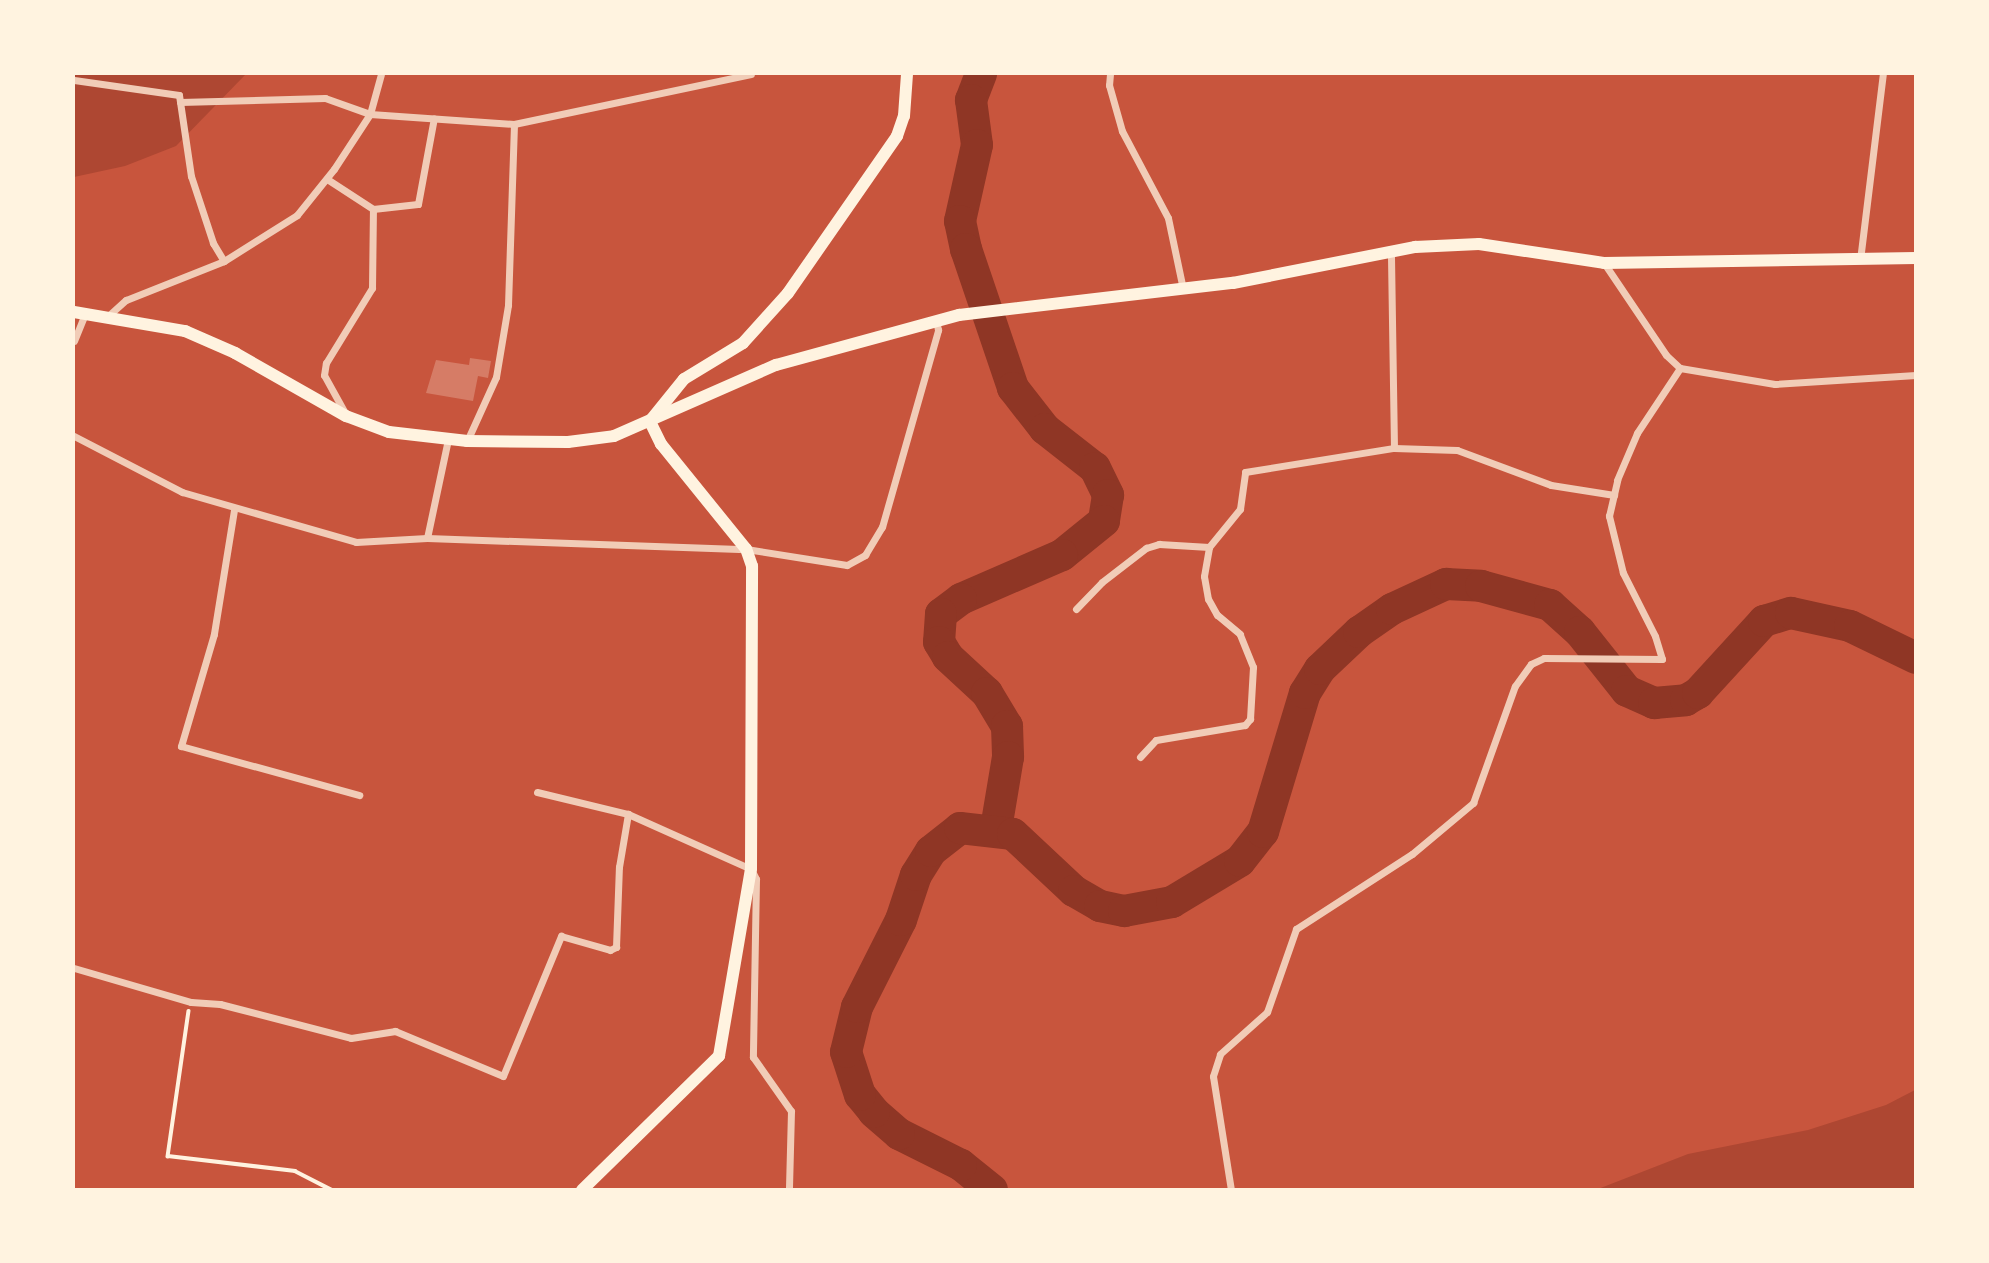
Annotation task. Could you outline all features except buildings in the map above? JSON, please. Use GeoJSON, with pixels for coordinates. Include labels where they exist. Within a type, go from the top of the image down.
{"type":"FeatureCollection","features":[{"type":"Feature","properties":{"kind":"main road"},"geometry":{"type":"LineString","coordinates":[[650,421],[684,379],[743,343],[788,293],[897,136],[904,116],[907,74]]}},
{"type":"Feature","properties":{"kind":"main road"},"geometry":{"type":"LineString","coordinates":[[79,313],[108,316],[206,339],[346,416],[390,432],[467,441],[590,442],[650,421],[776,365],[936,320],[997,308],[1183,289],[1391,252],[1479,244],[1604,263],[1916,258]]}},
{"type":"Feature","properties":{"kind":"main road"},"geometry":{"type":"LineString","coordinates":[[582,1189],[719,1056],[751,869],[755,586],[746,549],[661,444],[650,421]]}},
{"type":"Feature","properties":{"kind":"street"},"geometry":{"type":"LineString","coordinates":[[108,316],[126,300],[224,261],[297,215],[327,179],[370,114],[381,74]]}},
{"type":"Feature","properties":{"kind":"street"},"geometry":{"type":"LineString","coordinates":[[180,102],[324,98],[370,114],[514,124],[751,74]]}},
{"type":"Feature","properties":{"kind":"street"},"geometry":{"type":"LineString","coordinates":[[1110,74],[1109,85],[1122,131],[1168,218],[1183,289]]}},
{"type":"Feature","properties":{"kind":"street"},"geometry":{"type":"LineString","coordinates":[[1860,260],[1883,74]]}},
{"type":"Feature","properties":{"kind":"street"},"geometry":{"type":"LineString","coordinates":[[74,80],[179,95],[191,176],[213,243],[224,261]]}},
{"type":"Feature","properties":{"kind":"street"},"geometry":{"type":"LineString","coordinates":[[327,179],[373,209],[418,204],[434,118]]}},
{"type":"Feature","properties":{"kind":"street"},"geometry":{"type":"LineString","coordinates":[[467,441],[495,377],[508,305],[514,124]]}},
{"type":"Feature","properties":{"kind":"street"},"geometry":{"type":"LineString","coordinates":[[346,416],[324,375],[326,363],[372,288],[373,209]]}},
{"type":"Feature","properties":{"kind":"street"},"geometry":{"type":"LineString","coordinates":[[1391,252],[1394,447]]}},
{"type":"Feature","properties":{"kind":"street"},"geometry":{"type":"LineString","coordinates":[[1604,263],[1666,355],[1680,368],[1774,384],[1916,375]]}},
{"type":"Feature","properties":{"kind":"street"},"geometry":{"type":"LineString","coordinates":[[74,341],[79,313]]}},
{"type":"Feature","properties":{"kind":"street"},"geometry":{"type":"LineString","coordinates":[[74,436],[182,492],[233,510],[356,542],[427,538],[746,549],[847,565],[875,544],[938,330],[936,320]]}},
{"type":"Feature","properties":{"kind":"street"},"geometry":{"type":"LineString","coordinates":[[1231,1189],[1215,1105],[1213,1076],[1220,1055],[1267,1012],[1301,925],[1412,854],[1473,803],[1515,686],[1531,663],[1544,658],[1661,659],[1615,548],[1609,516],[1637,433],[1680,368]]}},
{"type":"Feature","properties":{"kind":"street"},"geometry":{"type":"LineString","coordinates":[[427,538],[448,439]]}},
{"type":"Feature","properties":{"kind":"street"},"geometry":{"type":"LineString","coordinates":[[1140,757],[1156,740],[1245,725],[1250,719],[1253,667],[1240,634],[1217,615],[1208,599],[1204,576],[1209,547],[1240,509],[1245,472],[1394,447],[1457,450],[1551,485],[1614,495]]}},
{"type":"Feature","properties":{"kind":"street"},"geometry":{"type":"LineString","coordinates":[[233,510],[214,634],[181,746],[359,796]]}},
{"type":"Feature","properties":{"kind":"street"},"geometry":{"type":"LineString","coordinates":[[1076,609],[1102,582],[1146,548],[1159,544],[1209,547]]}},
{"type":"Feature","properties":{"kind":"street"},"geometry":{"type":"LineString","coordinates":[[537,792],[628,814],[751,869],[756,879],[753,1057],[791,1111],[789,1189]]}},
{"type":"Feature","properties":{"kind":"street"},"geometry":{"type":"LineString","coordinates":[[74,968],[191,1002],[220,1004],[351,1038],[395,1031],[503,1076],[561,936],[610,950],[616,947],[619,867],[628,814]]}},
{"type":"Feature","properties":{"kind":"path"},"geometry":{"type":"LineString","coordinates":[[191,1002],[168,1156],[295,1171],[332,1189]]}},
{"type":"Feature","properties":{"kind":"shaded area"},"geometry":{"type":"Polygon","coordinates":[[[74,74],[246,74],[176,146],[125,166],[74,177],[74,74]]]}},
{"type":"Feature","properties":{"kind":"shaded area"},"geometry":{"type":"Polygon","coordinates":[[[1915,1090],[1915,1189],[1598,1189],[1688,1154],[1808,1130],[1886,1105],[1915,1090]]]}},
{"type":"Feature","properties":{"kind":"waterway"},"geometry":{"type":"LineString","coordinates":[[981,74],[971,100],[977,145],[960,221],[966,249],[1013,388],[1045,429],[1095,468],[1108,495],[1104,521],[1062,555],[961,599],[941,614],[939,642],[948,657],[987,693],[1007,726],[1008,757],[996,829]]}},
{"type":"Feature","properties":{"kind":"waterway"},"geometry":{"type":"LineString","coordinates":[[992,1190],[961,1165],[899,1134],[874,1112],[860,1095],[846,1052],[857,1007],[901,920],[916,875],[931,851],[960,828],[1013,834],[1074,891],[1100,906],[1124,911],[1172,902],[1240,861],[1263,832],[1305,693],[1320,669],[1359,632],[1392,609],[1446,584],[1481,586],[1550,605],[1580,632],[1627,691],[1654,703],[1686,700],[1698,693],[1764,621],[1791,613],[1850,626],[1916,658]]}}]}
